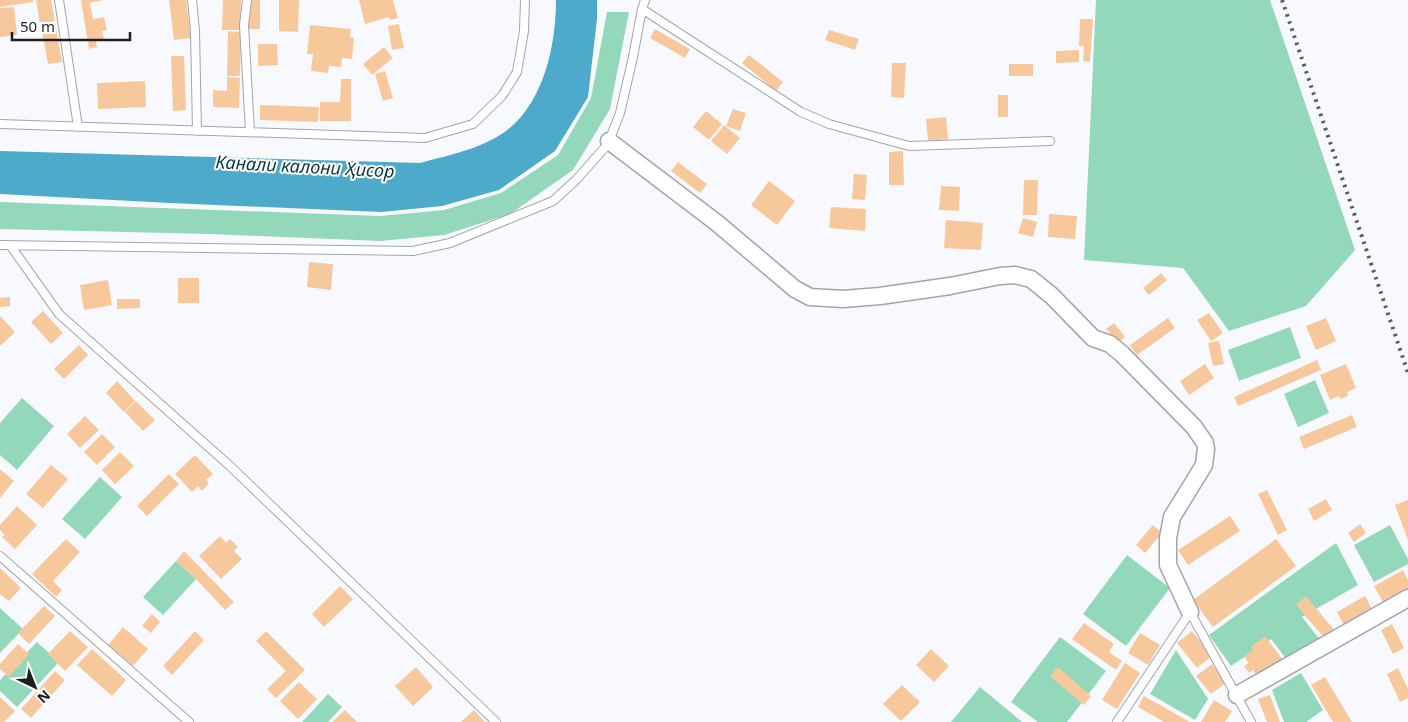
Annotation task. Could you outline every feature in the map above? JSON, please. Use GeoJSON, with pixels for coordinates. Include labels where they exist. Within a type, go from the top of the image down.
{"type":"FeatureCollection","features":[{"type":"Feature","properties":{"kind":"street"},"geometry":{"type":"LineString","coordinates":[[609,141],[717,223],[794,289],[810,297],[843,299],[880,296],[1016,275],[1031,279],[1052,296],[1093,338],[1116,348],[1194,427],[1205,443],[1204,465],[1172,517],[1168,538],[1168,565],[1190,612]]}},
{"type":"Feature","properties":{"kind":"street"},"geometry":{"type":"LineString","coordinates":[[1237,695],[1408,598]]}},
{"type":"Feature","properties":{"kind":"lane"},"geometry":{"type":"LineString","coordinates":[[59,0],[78,127]]}},
{"type":"Feature","properties":{"kind":"lane"},"geometry":{"type":"LineString","coordinates":[[192,0],[195,31],[197,131]]}},
{"type":"Feature","properties":{"kind":"lane"},"geometry":{"type":"LineString","coordinates":[[247,0],[244,25],[250,132]]}},
{"type":"Feature","properties":{"kind":"lane"},"geometry":{"type":"LineString","coordinates":[[0,124],[424,138],[473,124],[502,96],[517,72],[524,31],[525,0]]}},
{"type":"Feature","properties":{"kind":"lane"},"geometry":{"type":"LineString","coordinates":[[0,245],[413,251],[450,243],[553,201],[576,180],[609,141],[620,113],[634,57],[642,9],[646,0]]}},
{"type":"Feature","properties":{"kind":"lane"},"geometry":{"type":"LineString","coordinates":[[642,9],[801,112],[830,124],[909,146],[1050,140]]}},
{"type":"Feature","properties":{"kind":"lane"},"geometry":{"type":"LineString","coordinates":[[10,245],[58,314],[230,466],[496,722]]}},
{"type":"Feature","properties":{"kind":"lane"},"geometry":{"type":"LineString","coordinates":[[0,556],[189,722]]}},
{"type":"Feature","properties":{"kind":"lane"},"geometry":{"type":"LineString","coordinates":[[1117,722],[1190,612],[1251,722]]}},
{"type":"Feature","properties":{"kind":"green space"},"geometry":{"type":"Polygon","coordinates":[[[1096,0],[1270,0],[1355,250],[1306,306],[1229,331],[1183,268],[1084,260],[1096,0]]]}},
{"type":"Feature","properties":{"kind":"green space"},"geometry":{"type":"Polygon","coordinates":[[[607,12],[629,12],[610,109],[573,170],[510,214],[444,235],[380,241],[210,234],[0,229],[0,202],[380,216],[444,210],[501,193],[558,155],[591,98],[607,12]]]}},
{"type":"Feature","properties":{"kind":"green space"},"geometry":{"type":"Polygon","coordinates":[[[1290,327],[1301,358],[1239,381],[1228,350],[1290,327]]]}},
{"type":"Feature","properties":{"kind":"green space"},"geometry":{"type":"Polygon","coordinates":[[[1315,380],[1329,413],[1298,427],[1284,394],[1315,380]]]}},
{"type":"Feature","properties":{"kind":"green space"},"geometry":{"type":"Polygon","coordinates":[[[22,398],[54,426],[17,470],[0,455],[0,423],[22,398]]]}},
{"type":"Feature","properties":{"kind":"green space"},"geometry":{"type":"Polygon","coordinates":[[[100,477],[122,497],[85,539],[62,519],[100,477]]]}},
{"type":"Feature","properties":{"kind":"green space"},"geometry":{"type":"Polygon","coordinates":[[[1390,525],[1408,559],[1408,564],[1374,582],[1354,545],[1390,525]]]}},
{"type":"Feature","properties":{"kind":"green space"},"geometry":{"type":"Polygon","coordinates":[[[1336,543],[1358,585],[1302,617],[1320,640],[1287,660],[1271,639],[1231,666],[1209,635],[1336,543]]]}},
{"type":"Feature","properties":{"kind":"green space"},"geometry":{"type":"Polygon","coordinates":[[[1127,555],[1170,588],[1126,646],[1083,614],[1127,555]]]}},
{"type":"Feature","properties":{"kind":"green space"},"geometry":{"type":"Polygon","coordinates":[[[176,561],[196,579],[163,615],[143,597],[176,561]]]}},
{"type":"Feature","properties":{"kind":"green space"},"geometry":{"type":"Polygon","coordinates":[[[0,608],[23,629],[0,653],[0,608]]]}},
{"type":"Feature","properties":{"kind":"green space"},"geometry":{"type":"Polygon","coordinates":[[[1060,637],[1106,671],[1067,722],[1038,722],[1011,702],[1060,637]]]}},
{"type":"Feature","properties":{"kind":"green space"},"geometry":{"type":"Polygon","coordinates":[[[37,642],[59,662],[17,707],[0,691],[0,680],[37,642]]]}},
{"type":"Feature","properties":{"kind":"green space"},"geometry":{"type":"Polygon","coordinates":[[[1176,650],[1208,699],[1195,720],[1150,694],[1176,650]]]}},
{"type":"Feature","properties":{"kind":"green space"},"geometry":{"type":"Polygon","coordinates":[[[1301,673],[1323,710],[1306,722],[1284,722],[1272,690],[1301,673]]]}},
{"type":"Feature","properties":{"kind":"green space"},"geometry":{"type":"Polygon","coordinates":[[[980,687],[1021,721],[1022,722],[951,722],[980,687]]]}},
{"type":"Feature","properties":{"kind":"green space"},"geometry":{"type":"Polygon","coordinates":[[[328,694],[342,707],[328,722],[302,722],[328,694]]]}},
{"type":"Feature","properties":{"kind":"water","name":"Канали калони Ҳисор"},"geometry":{"type":"Polygon","coordinates":[[[556,0],[597,0],[597,19],[588,97],[555,151],[499,190],[442,206],[381,212],[0,194],[0,151],[420,163],[464,151],[506,131],[530,105],[539,89],[550,53],[554,35],[556,0]]]}},
{"type":"Feature","properties":{"kind":"building"},"geometry":{"type":"Polygon","coordinates":[[[0,0],[33,0],[33,2],[0,7],[0,0]]]}},
{"type":"Feature","properties":{"kind":"building"},"geometry":{"type":"Polygon","coordinates":[[[36,0],[51,0],[55,21],[40,24],[36,0]]]}},
{"type":"Feature","properties":{"kind":"building"},"geometry":{"type":"Polygon","coordinates":[[[81,0],[103,0],[90,3],[93,19],[104,17],[107,30],[102,31],[104,40],[96,41],[97,47],[89,49],[81,0]]]}},
{"type":"Feature","properties":{"kind":"building"},"geometry":{"type":"Polygon","coordinates":[[[169,0],[186,0],[191,38],[174,40],[169,0]]]}},
{"type":"Feature","properties":{"kind":"building"},"geometry":{"type":"Polygon","coordinates":[[[223,0],[241,0],[240,30],[222,30],[223,0]]]}},
{"type":"Feature","properties":{"kind":"building"},"geometry":{"type":"Polygon","coordinates":[[[250,0],[260,0],[260,29],[249,29],[250,0]]]}},
{"type":"Feature","properties":{"kind":"building"},"geometry":{"type":"Polygon","coordinates":[[[279,0],[299,0],[298,32],[279,31],[279,0]]]}},
{"type":"Feature","properties":{"kind":"building"},"geometry":{"type":"Polygon","coordinates":[[[359,0],[393,0],[398,18],[390,20],[389,17],[365,24],[359,0]]]}},
{"type":"Feature","properties":{"kind":"building"},"geometry":{"type":"Polygon","coordinates":[[[14,7],[17,35],[0,37],[0,8],[14,7]]]}},
{"type":"Feature","properties":{"kind":"building"},"geometry":{"type":"Polygon","coordinates":[[[1080,19],[1093,19],[1090,62],[1083,61],[1084,46],[1079,46],[1080,19]]]}},
{"type":"Feature","properties":{"kind":"building"},"geometry":{"type":"Polygon","coordinates":[[[55,23],[62,62],[48,64],[41,26],[55,23]]]}},
{"type":"Feature","properties":{"kind":"building"},"geometry":{"type":"Polygon","coordinates":[[[399,24],[404,48],[392,50],[388,26],[399,24]]]}},
{"type":"Feature","properties":{"kind":"building"},"geometry":{"type":"Polygon","coordinates":[[[310,25],[351,29],[350,37],[354,38],[352,59],[342,58],[341,67],[329,66],[328,73],[311,71],[313,54],[307,54],[310,25]]]}},
{"type":"Feature","properties":{"kind":"building"},"geometry":{"type":"Polygon","coordinates":[[[655,29],[690,49],[685,58],[650,38],[655,29]]]}},
{"type":"Feature","properties":{"kind":"building"},"geometry":{"type":"Polygon","coordinates":[[[829,30],[859,39],[855,50],[825,40],[829,30]]]}},
{"type":"Feature","properties":{"kind":"building"},"geometry":{"type":"Polygon","coordinates":[[[228,31],[241,32],[240,76],[227,76],[228,31]]]}},
{"type":"Feature","properties":{"kind":"building"},"geometry":{"type":"Polygon","coordinates":[[[258,44],[277,44],[278,65],[258,66],[258,44]]]}},
{"type":"Feature","properties":{"kind":"building"},"geometry":{"type":"Polygon","coordinates":[[[384,47],[393,58],[372,75],[363,64],[384,47]]]}},
{"type":"Feature","properties":{"kind":"building"},"geometry":{"type":"Polygon","coordinates":[[[1079,50],[1079,62],[1056,63],[1056,51],[1079,50]]]}},
{"type":"Feature","properties":{"kind":"building"},"geometry":{"type":"Polygon","coordinates":[[[749,55],[783,82],[776,91],[742,63],[749,55]]]}},
{"type":"Feature","properties":{"kind":"building"},"geometry":{"type":"Polygon","coordinates":[[[171,56],[184,56],[186,110],[173,111],[171,56]]]}},
{"type":"Feature","properties":{"kind":"building"},"geometry":{"type":"Polygon","coordinates":[[[892,63],[906,63],[904,98],[891,97],[892,63]]]}},
{"type":"Feature","properties":{"kind":"building"},"geometry":{"type":"Polygon","coordinates":[[[1009,64],[1033,64],[1033,76],[1009,76],[1009,64]]]}},
{"type":"Feature","properties":{"kind":"building"},"geometry":{"type":"Polygon","coordinates":[[[385,71],[393,98],[383,101],[375,74],[385,71]]]}},
{"type":"Feature","properties":{"kind":"building"},"geometry":{"type":"Polygon","coordinates":[[[227,77],[240,78],[239,108],[213,107],[213,90],[227,91],[227,77]]]}},
{"type":"Feature","properties":{"kind":"building"},"geometry":{"type":"Polygon","coordinates":[[[341,79],[351,79],[351,121],[320,121],[320,102],[340,102],[341,79]]]}},
{"type":"Feature","properties":{"kind":"building"},"geometry":{"type":"Polygon","coordinates":[[[145,81],[146,107],[98,109],[97,83],[145,81]]]}},
{"type":"Feature","properties":{"kind":"building"},"geometry":{"type":"Polygon","coordinates":[[[998,95],[1008,95],[1008,117],[998,117],[998,95]]]}},
{"type":"Feature","properties":{"kind":"building"},"geometry":{"type":"Polygon","coordinates":[[[260,105],[319,107],[318,122],[260,120],[260,105]]]}},
{"type":"Feature","properties":{"kind":"building"},"geometry":{"type":"Polygon","coordinates":[[[733,109],[746,113],[740,131],[726,126],[733,109]]]}},
{"type":"Feature","properties":{"kind":"building"},"geometry":{"type":"Polygon","coordinates":[[[706,111],[722,124],[709,140],[693,127],[706,111]]]}},
{"type":"Feature","properties":{"kind":"building"},"geometry":{"type":"Polygon","coordinates":[[[946,117],[948,139],[928,141],[926,119],[946,117]]]}},
{"type":"Feature","properties":{"kind":"building"},"geometry":{"type":"Polygon","coordinates":[[[724,125],[740,138],[727,154],[711,141],[724,125]]]}},
{"type":"Feature","properties":{"kind":"building"},"geometry":{"type":"Polygon","coordinates":[[[903,151],[904,185],[889,185],[889,152],[903,151]]]}},
{"type":"Feature","properties":{"kind":"building"},"geometry":{"type":"Polygon","coordinates":[[[678,162],[707,184],[700,193],[671,171],[678,162]]]}},
{"type":"Feature","properties":{"kind":"building"},"geometry":{"type":"Polygon","coordinates":[[[854,174],[867,175],[865,200],[852,199],[854,174]]]}},
{"type":"Feature","properties":{"kind":"building"},"geometry":{"type":"Polygon","coordinates":[[[1024,180],[1038,180],[1037,215],[1023,215],[1024,180]]]}},
{"type":"Feature","properties":{"kind":"building"},"geometry":{"type":"Polygon","coordinates":[[[769,181],[795,201],[777,225],[751,205],[769,181]]]}},
{"type":"Feature","properties":{"kind":"building"},"geometry":{"type":"Polygon","coordinates":[[[941,186],[960,187],[959,211],[939,210],[941,186]]]}},
{"type":"Feature","properties":{"kind":"building"},"geometry":{"type":"Polygon","coordinates":[[[831,207],[866,209],[865,231],[829,228],[831,207]]]}},
{"type":"Feature","properties":{"kind":"building"},"geometry":{"type":"Polygon","coordinates":[[[1049,214],[1077,216],[1075,239],[1048,237],[1049,214]]]}},
{"type":"Feature","properties":{"kind":"building"},"geometry":{"type":"Polygon","coordinates":[[[1023,218],[1037,222],[1033,237],[1018,233],[1023,218]]]}},
{"type":"Feature","properties":{"kind":"building"},"geometry":{"type":"Polygon","coordinates":[[[946,220],[983,223],[981,250],[944,248],[946,220]]]}},
{"type":"Feature","properties":{"kind":"building"},"geometry":{"type":"Polygon","coordinates":[[[309,262],[333,264],[331,290],[307,287],[309,262]]]}},
{"type":"Feature","properties":{"kind":"building"},"geometry":{"type":"Polygon","coordinates":[[[1161,273],[1167,280],[1149,295],[1143,288],[1161,273]]]}},
{"type":"Feature","properties":{"kind":"building"},"geometry":{"type":"Polygon","coordinates":[[[178,278],[199,278],[199,303],[178,303],[178,278]]]}},
{"type":"Feature","properties":{"kind":"building"},"geometry":{"type":"Polygon","coordinates":[[[108,280],[112,305],[84,310],[80,285],[108,280]]]}},
{"type":"Feature","properties":{"kind":"building"},"geometry":{"type":"Polygon","coordinates":[[[10,297],[10,306],[0,307],[0,298],[10,297]]]}},
{"type":"Feature","properties":{"kind":"building"},"geometry":{"type":"Polygon","coordinates":[[[117,299],[140,299],[140,308],[117,309],[117,299]]]}},
{"type":"Feature","properties":{"kind":"building"},"geometry":{"type":"Polygon","coordinates":[[[43,311],[63,333],[51,344],[31,322],[43,311]]]}},
{"type":"Feature","properties":{"kind":"building"},"geometry":{"type":"Polygon","coordinates":[[[1209,313],[1223,333],[1211,341],[1197,320],[1209,313]]]}},
{"type":"Feature","properties":{"kind":"building"},"geometry":{"type":"Polygon","coordinates":[[[0,316],[15,332],[0,346],[0,316]]]}},
{"type":"Feature","properties":{"kind":"building"},"geometry":{"type":"Polygon","coordinates":[[[1168,318],[1175,328],[1137,355],[1130,345],[1168,318]]]}},
{"type":"Feature","properties":{"kind":"building"},"geometry":{"type":"Polygon","coordinates":[[[1326,318],[1336,341],[1316,350],[1306,326],[1326,318]]]}},
{"type":"Feature","properties":{"kind":"building"},"geometry":{"type":"Polygon","coordinates":[[[1114,323],[1125,337],[1118,343],[1106,329],[1114,323]]]}},
{"type":"Feature","properties":{"kind":"building"},"geometry":{"type":"Polygon","coordinates":[[[1219,341],[1224,364],[1213,366],[1208,343],[1219,341]]]}},
{"type":"Feature","properties":{"kind":"building"},"geometry":{"type":"Polygon","coordinates":[[[79,345],[88,355],[64,379],[54,369],[79,345]]]}},
{"type":"Feature","properties":{"kind":"building"},"geometry":{"type":"Polygon","coordinates":[[[1317,360],[1321,370],[1238,406],[1234,397],[1317,360]]]}},
{"type":"Feature","properties":{"kind":"building"},"geometry":{"type":"Polygon","coordinates":[[[1205,364],[1214,378],[1189,395],[1180,381],[1205,364]]]}},
{"type":"Feature","properties":{"kind":"building"},"geometry":{"type":"Polygon","coordinates":[[[1346,364],[1356,388],[1347,392],[1348,396],[1340,399],[1339,396],[1330,400],[1320,375],[1346,364]]]}},
{"type":"Feature","properties":{"kind":"building"},"geometry":{"type":"Polygon","coordinates":[[[117,381],[135,401],[124,412],[106,393],[117,381]]]}},
{"type":"Feature","properties":{"kind":"building"},"geometry":{"type":"Polygon","coordinates":[[[136,401],[155,420],[143,431],[125,412],[136,401]]]}},
{"type":"Feature","properties":{"kind":"building"},"geometry":{"type":"Polygon","coordinates":[[[1352,415],[1357,427],[1304,449],[1299,437],[1352,415]]]}},
{"type":"Feature","properties":{"kind":"building"},"geometry":{"type":"Polygon","coordinates":[[[85,416],[99,430],[80,448],[67,434],[85,416]]]}},
{"type":"Feature","properties":{"kind":"building"},"geometry":{"type":"Polygon","coordinates":[[[102,434],[115,447],[97,465],[84,452],[102,434]]]}},
{"type":"Feature","properties":{"kind":"building"},"geometry":{"type":"Polygon","coordinates":[[[120,452],[134,466],[115,484],[102,470],[120,452]]]}},
{"type":"Feature","properties":{"kind":"building"},"geometry":{"type":"Polygon","coordinates":[[[195,455],[213,474],[206,480],[209,483],[202,491],[198,486],[192,492],[175,474],[195,455]]]}},
{"type":"Feature","properties":{"kind":"building"},"geometry":{"type":"Polygon","coordinates":[[[51,465],[68,479],[43,508],[26,494],[51,465]]]}},
{"type":"Feature","properties":{"kind":"building"},"geometry":{"type":"Polygon","coordinates":[[[0,469],[14,481],[0,498],[0,469]]]}},
{"type":"Feature","properties":{"kind":"building"},"geometry":{"type":"Polygon","coordinates":[[[169,474],[179,484],[147,516],[137,506],[169,474]]]}},
{"type":"Feature","properties":{"kind":"building"},"geometry":{"type":"Polygon","coordinates":[[[1267,490],[1287,530],[1278,535],[1258,494],[1267,490]]]}},
{"type":"Feature","properties":{"kind":"building"},"geometry":{"type":"Polygon","coordinates":[[[1326,499],[1332,510],[1314,521],[1308,509],[1326,499]]]}},
{"type":"Feature","properties":{"kind":"building"},"geometry":{"type":"Polygon","coordinates":[[[1408,500],[1408,540],[1395,505],[1408,500]]]}},
{"type":"Feature","properties":{"kind":"building"},"geometry":{"type":"Polygon","coordinates":[[[17,506],[37,525],[15,549],[2,537],[5,535],[0,530],[0,525],[17,506]]]}},
{"type":"Feature","properties":{"kind":"building"},"geometry":{"type":"Polygon","coordinates":[[[1230,516],[1240,531],[1188,565],[1178,550],[1230,516]]]}},
{"type":"Feature","properties":{"kind":"building"},"geometry":{"type":"Polygon","coordinates":[[[1360,524],[1366,533],[1354,542],[1348,533],[1360,524]]]}},
{"type":"Feature","properties":{"kind":"building"},"geometry":{"type":"Polygon","coordinates":[[[1153,525],[1162,533],[1145,553],[1136,545],[1153,525]]]}},
{"type":"Feature","properties":{"kind":"building"},"geometry":{"type":"Polygon","coordinates":[[[220,536],[226,543],[230,539],[238,547],[234,551],[242,559],[221,579],[199,556],[220,536]]]}},
{"type":"Feature","properties":{"kind":"building"},"geometry":{"type":"Polygon","coordinates":[[[66,539],[80,552],[53,581],[62,590],[56,597],[32,574],[66,539]]]}},
{"type":"Feature","properties":{"kind":"building"},"geometry":{"type":"Polygon","coordinates":[[[1276,539],[1296,566],[1213,627],[1193,600],[1276,539]]]}},
{"type":"Feature","properties":{"kind":"building"},"geometry":{"type":"Polygon","coordinates":[[[184,551],[234,602],[225,610],[176,561],[184,551]]]}},
{"type":"Feature","properties":{"kind":"building"},"geometry":{"type":"Polygon","coordinates":[[[0,568],[21,588],[9,601],[0,594],[0,568]]]}},
{"type":"Feature","properties":{"kind":"building"},"geometry":{"type":"Polygon","coordinates":[[[1403,570],[1408,580],[1408,593],[1385,606],[1374,586],[1403,570]]]}},
{"type":"Feature","properties":{"kind":"building"},"geometry":{"type":"Polygon","coordinates":[[[340,586],[353,599],[324,627],[312,614],[340,586]]]}},
{"type":"Feature","properties":{"kind":"building"},"geometry":{"type":"Polygon","coordinates":[[[1306,596],[1336,632],[1326,640],[1296,605],[1306,596]]]}},
{"type":"Feature","properties":{"kind":"building"},"geometry":{"type":"Polygon","coordinates":[[[1365,596],[1375,615],[1347,631],[1337,612],[1365,596]]]}},
{"type":"Feature","properties":{"kind":"building"},"geometry":{"type":"Polygon","coordinates":[[[44,606],[55,616],[29,644],[18,633],[44,606]]]}},
{"type":"Feature","properties":{"kind":"building"},"geometry":{"type":"Polygon","coordinates":[[[152,614],[160,622],[151,633],[142,626],[152,614]]]}},
{"type":"Feature","properties":{"kind":"building"},"geometry":{"type":"Polygon","coordinates":[[[1084,623],[1114,644],[1109,652],[1122,661],[1116,670],[1072,639],[1084,623]]]}},
{"type":"Feature","properties":{"kind":"building"},"geometry":{"type":"Polygon","coordinates":[[[1392,624],[1404,648],[1393,654],[1381,630],[1392,624]]]}},
{"type":"Feature","properties":{"kind":"building"},"geometry":{"type":"Polygon","coordinates":[[[123,627],[148,649],[133,666],[108,645],[123,627]]]}},
{"type":"Feature","properties":{"kind":"building"},"geometry":{"type":"Polygon","coordinates":[[[70,631],[88,647],[65,671],[48,654],[70,631]]]}},
{"type":"Feature","properties":{"kind":"building"},"geometry":{"type":"Polygon","coordinates":[[[195,631],[204,640],[172,675],[163,666],[195,631]]]}},
{"type":"Feature","properties":{"kind":"building"},"geometry":{"type":"Polygon","coordinates":[[[266,631],[305,670],[276,698],[267,689],[286,671],[256,641],[266,631]]]}},
{"type":"Feature","properties":{"kind":"building"},"geometry":{"type":"Polygon","coordinates":[[[1192,631],[1212,656],[1197,668],[1177,643],[1192,631]]]}},
{"type":"Feature","properties":{"kind":"building"},"geometry":{"type":"Polygon","coordinates":[[[1140,633],[1160,645],[1148,665],[1128,653],[1140,633]]]}},
{"type":"Feature","properties":{"kind":"building"},"geometry":{"type":"Polygon","coordinates":[[[1265,636],[1284,661],[1257,676],[1253,670],[1249,673],[1244,666],[1249,663],[1244,657],[1253,650],[1251,647],[1265,636]]]}},
{"type":"Feature","properties":{"kind":"building"},"geometry":{"type":"Polygon","coordinates":[[[18,644],[29,654],[9,677],[0,669],[0,664],[18,644]]]}},
{"type":"Feature","properties":{"kind":"building"},"geometry":{"type":"Polygon","coordinates":[[[92,649],[126,680],[112,696],[77,665],[92,649]]]}},
{"type":"Feature","properties":{"kind":"building"},"geometry":{"type":"Polygon","coordinates":[[[931,649],[949,666],[934,682],[916,665],[931,649]]]}},
{"type":"Feature","properties":{"kind":"building"},"geometry":{"type":"Polygon","coordinates":[[[1125,663],[1140,673],[1117,709],[1102,700],[1125,663]]]}},
{"type":"Feature","properties":{"kind":"building"},"geometry":{"type":"Polygon","coordinates":[[[1212,664],[1227,682],[1211,694],[1196,676],[1212,664]]]}},
{"type":"Feature","properties":{"kind":"building"},"geometry":{"type":"Polygon","coordinates":[[[416,667],[433,687],[413,706],[395,686],[416,667]]]}},
{"type":"Feature","properties":{"kind":"building"},"geometry":{"type":"Polygon","coordinates":[[[1058,667],[1091,696],[1084,705],[1050,676],[1058,667]]]}},
{"type":"Feature","properties":{"kind":"building"},"geometry":{"type":"Polygon","coordinates":[[[1398,668],[1408,689],[1408,698],[1400,702],[1387,674],[1398,668]]]}},
{"type":"Feature","properties":{"kind":"building"},"geometry":{"type":"Polygon","coordinates":[[[55,671],[65,680],[31,718],[21,709],[55,671]]]}},
{"type":"Feature","properties":{"kind":"building"},"geometry":{"type":"Polygon","coordinates":[[[1325,677],[1352,722],[1333,722],[1311,685],[1325,677]]]}},
{"type":"Feature","properties":{"kind":"building"},"geometry":{"type":"Polygon","coordinates":[[[299,682],[317,699],[298,719],[280,701],[299,682]]]}},
{"type":"Feature","properties":{"kind":"building"},"geometry":{"type":"Polygon","coordinates":[[[902,685],[920,702],[901,721],[883,704],[902,685]]]}},
{"type":"Feature","properties":{"kind":"building"},"geometry":{"type":"Polygon","coordinates":[[[1270,695],[1280,722],[1267,722],[1258,699],[1270,695]]]}},
{"type":"Feature","properties":{"kind":"building"},"geometry":{"type":"Polygon","coordinates":[[[1144,696],[1190,722],[1164,722],[1138,707],[1144,696]]]}},
{"type":"Feature","properties":{"kind":"building"},"geometry":{"type":"Polygon","coordinates":[[[0,697],[15,711],[4,722],[0,722],[0,697]]]}},
{"type":"Feature","properties":{"kind":"building"},"geometry":{"type":"Polygon","coordinates":[[[1214,700],[1232,711],[1225,722],[1201,722],[1214,700]]]}},
{"type":"Feature","properties":{"kind":"building"},"geometry":{"type":"Polygon","coordinates":[[[345,710],[357,722],[332,722],[345,710]]]}},
{"type":"Feature","properties":{"kind":"building"},"geometry":{"type":"Polygon","coordinates":[[[474,710],[485,722],[461,722],[474,710]]]}},
{"type":"Feature","properties":{"kind":"railway"},"geometry":{"type":"LineString","coordinates":[[1282,0],[1408,373]]}}]}
